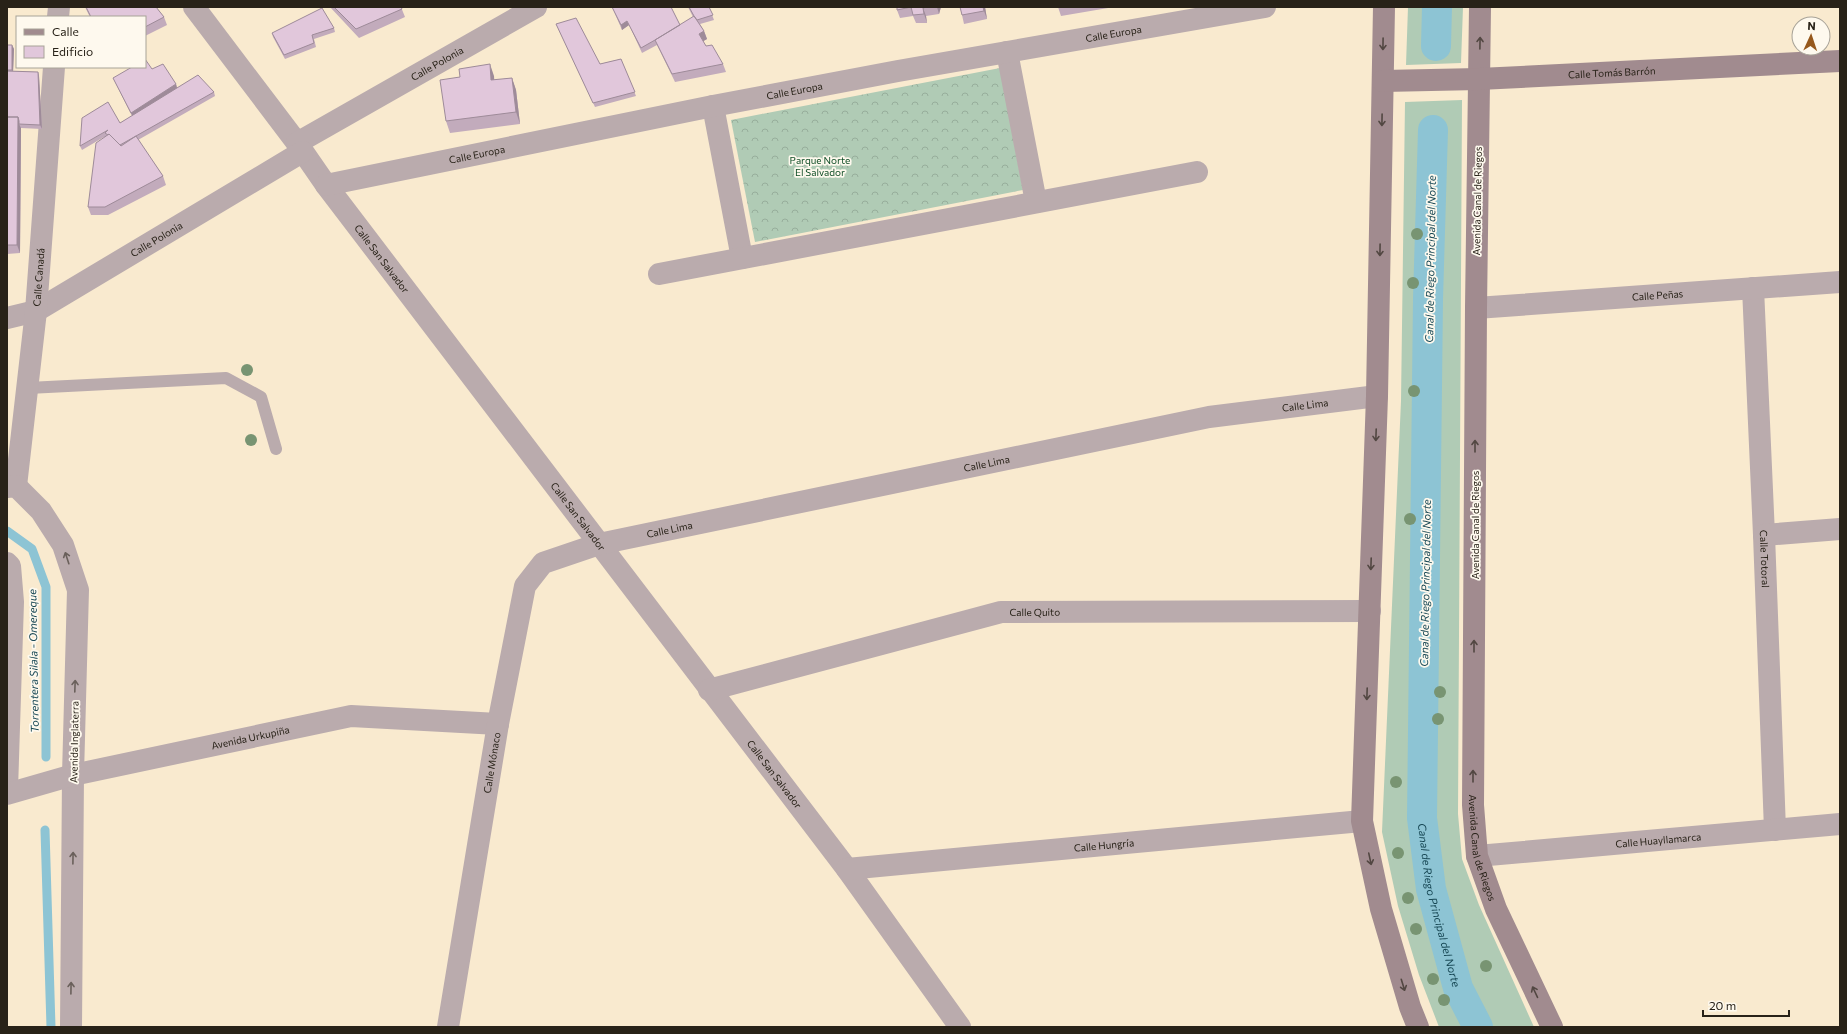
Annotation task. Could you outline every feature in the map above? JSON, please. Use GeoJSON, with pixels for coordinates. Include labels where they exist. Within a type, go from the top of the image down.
{"type":"FeatureCollection","features":[{"type":"Feature","properties":{"kind":"street","name":"Calle San Salvador"},"geometry":{"type":"LineString","coordinates":[[194,7],[300,147],[326,185],[709,690],[847,869],[960,1027]]}},
{"type":"Feature","properties":{"kind":"street","name":"Calle Polonia"},"geometry":{"type":"LineString","coordinates":[[7,318],[36,311],[300,147],[536,7]]}},
{"type":"Feature","properties":{"kind":"street","name":"Calle Europa"},"geometry":{"type":"LineString","coordinates":[[326,185],[713,106],[1007,52],[1265,7]]}},
{"type":"Feature","properties":{"kind":"street"},"geometry":{"type":"LineString","coordinates":[[1384,7],[1377,396],[1362,821],[1381,910],[1410,1007],[1418,1027]]}},
{"type":"Feature","properties":{"kind":"street","name":"Avenida Canal de Riegos"},"geometry":{"type":"LineString","coordinates":[[1480,7],[1476,308],[1473,805],[1477,856],[1496,909],[1552,1027]]}},
{"type":"Feature","properties":{"kind":"street"},"geometry":{"type":"LineString","coordinates":[[1007,52],[1036,202]]}},
{"type":"Feature","properties":{"kind":"street","name":"Calle Tomás Barrón"},"geometry":{"type":"LineString","coordinates":[[1383,81],[1479,79],[1840,61]]}},
{"type":"Feature","properties":{"kind":"street","name":"Calle Canadá"},"geometry":{"type":"LineString","coordinates":[[11,486],[28,388],[36,311],[54,68]]}},
{"type":"Feature","properties":{"kind":"street"},"geometry":{"type":"LineString","coordinates":[[713,106],[742,258]]}},
{"type":"Feature","properties":{"kind":"street"},"geometry":{"type":"LineString","coordinates":[[659,274],[1197,172]]}},
{"type":"Feature","properties":{"kind":"street","name":"Calle Peñas"},"geometry":{"type":"LineString","coordinates":[[1476,308],[1840,282]]}},
{"type":"Feature","properties":{"kind":"street","name":"Calle Totoral"},"geometry":{"type":"LineString","coordinates":[[1753,288],[1775,830]]}},
{"type":"Feature","properties":{"kind":"street","name":"Calle Lima"},"geometry":{"type":"LineString","coordinates":[[599,544],[1209,417],[1377,396]]}},
{"type":"Feature","properties":{"kind":"street","name":"Avenida Inglaterra"},"geometry":{"type":"LineString","coordinates":[[11,486],[40,511],[63,545],[78,590],[73,775],[71,1027]]}},
{"type":"Feature","properties":{"kind":"street"},"geometry":{"type":"LineString","coordinates":[[1764,535],[1840,529]]}},
{"type":"Feature","properties":{"kind":"street","name":"Calle Mónaco"},"geometry":{"type":"LineString","coordinates":[[448,1027],[498,724],[525,586],[543,563],[599,544]]}},
{"type":"Feature","properties":{"kind":"street"},"geometry":{"type":"LineString","coordinates":[[7,563],[10,566],[13,602],[7,790]]}},
{"type":"Feature","properties":{"kind":"street","name":"Calle Quito"},"geometry":{"type":"LineString","coordinates":[[709,690],[1001,612],[1370,611]]}},
{"type":"Feature","properties":{"kind":"street","name":"Avenida Urkupiña"},"geometry":{"type":"LineString","coordinates":[[7,794],[73,775],[352,716],[498,724]]}},
{"type":"Feature","properties":{"kind":"street","name":"Calle Hungría"},"geometry":{"type":"LineString","coordinates":[[847,869],[1362,821]]}},
{"type":"Feature","properties":{"kind":"street","name":"Calle Huayllamarca"},"geometry":{"type":"LineString","coordinates":[[1477,856],[1840,824]]}},
{"type":"Feature","properties":{"kind":"lane"},"geometry":{"type":"LineString","coordinates":[[28,388],[226,378],[261,397],[276,449]]}},
{"type":"Feature","properties":{"kind":"green space"},"geometry":{"type":"Polygon","coordinates":[[[1408,7],[1463,7],[1461,63],[1406,65],[1408,7]]]}},
{"type":"Feature","properties":{"kind":"green space","name":"Parque Norte El Salvador"},"geometry":{"type":"Polygon","coordinates":[[[1000,68],[1023,190],[755,242],[731,120],[1000,68]]]}},
{"type":"Feature","properties":{"kind":"green space"},"geometry":{"type":"Polygon","coordinates":[[[1462,100],[1458,814],[1462,859],[1479,905],[1534,1027],[1439,1027],[1419,975],[1398,906],[1382,832],[1401,401],[1405,102],[1462,100]]]}},
{"type":"Feature","properties":{"kind":"building"},"geometry":{"type":"Polygon","coordinates":[[[86,7],[156,7],[164,17],[146,26],[146,16],[90,16],[86,7]]]}},
{"type":"Feature","properties":{"kind":"building"},"geometry":{"type":"Polygon","coordinates":[[[334,7],[401,7],[402,9],[356,29],[334,7]]]}},
{"type":"Feature","properties":{"kind":"building"},"geometry":{"type":"Polygon","coordinates":[[[612,7],[671,7],[680,25],[641,48],[627,21],[621,25],[612,7]]]}},
{"type":"Feature","properties":{"kind":"building"},"geometry":{"type":"Polygon","coordinates":[[[689,7],[709,7],[713,15],[697,20],[689,7]]]}},
{"type":"Feature","properties":{"kind":"building"},"geometry":{"type":"Polygon","coordinates":[[[897,7],[911,7],[897,10],[897,7]]]}},
{"type":"Feature","properties":{"kind":"building"},"geometry":{"type":"Polygon","coordinates":[[[911,7],[927,7],[923,8],[924,14],[913,15],[911,7]]]}},
{"type":"Feature","properties":{"kind":"building"},"geometry":{"type":"Polygon","coordinates":[[[960,7],[983,7],[984,11],[962,15],[960,7]]]}},
{"type":"Feature","properties":{"kind":"building"},"geometry":{"type":"Polygon","coordinates":[[[322,8],[334,28],[312,35],[314,43],[284,55],[272,33],[322,8]]]}},
{"type":"Feature","properties":{"kind":"building"},"geometry":{"type":"Polygon","coordinates":[[[694,16],[704,31],[699,34],[706,46],[712,45],[723,64],[672,74],[655,40],[694,16]]]}},
{"type":"Feature","properties":{"kind":"building"},"geometry":{"type":"Polygon","coordinates":[[[576,18],[600,64],[621,59],[635,92],[593,103],[556,24],[576,18]]]}},
{"type":"Feature","properties":{"kind":"building"},"geometry":{"type":"Polygon","coordinates":[[[7,45],[12,45],[12,70],[7,70],[7,45]]]}},
{"type":"Feature","properties":{"kind":"building"},"geometry":{"type":"Polygon","coordinates":[[[146,60],[152,69],[163,64],[176,84],[131,113],[113,78],[130,68],[146,68],[146,60]]]}},
{"type":"Feature","properties":{"kind":"building"},"geometry":{"type":"Polygon","coordinates":[[[490,64],[491,80],[512,78],[516,112],[446,121],[440,80],[460,77],[459,69],[490,64]]]}},
{"type":"Feature","properties":{"kind":"building"},"geometry":{"type":"Polygon","coordinates":[[[7,71],[38,72],[40,125],[19,124],[18,117],[7,117],[7,71]]]}},
{"type":"Feature","properties":{"kind":"building"},"geometry":{"type":"Polygon","coordinates":[[[198,75],[214,92],[120,145],[109,134],[108,135],[105,133],[108,130],[80,146],[82,118],[108,102],[120,123],[198,75]]]}},
{"type":"Feature","properties":{"kind":"building"},"geometry":{"type":"Polygon","coordinates":[[[7,117],[18,117],[17,245],[7,245],[7,117]]]}},
{"type":"Feature","properties":{"kind":"building"},"geometry":{"type":"Polygon","coordinates":[[[109,134],[121,146],[136,136],[163,176],[105,207],[88,207],[96,143],[109,134]]]}},
{"type":"Feature","properties":{"kind":"waterway","name":"Canal de Riego Principal del Norte"},"geometry":{"type":"LineString","coordinates":[[1436,46],[1437,7]]}},
{"type":"Feature","properties":{"kind":"waterway","name":"Canal de Riego Principal del Norte"},"geometry":{"type":"LineString","coordinates":[[1433,130],[1428,299],[1422,818],[1431,889],[1458,988],[1478,1027]]}},
{"type":"Feature","properties":{"kind":"waterway","name":"Torrentera Silala - Omereque"},"geometry":{"type":"LineString","coordinates":[[7,531],[32,549],[46,587],[46,757]]}},
{"type":"Feature","properties":{"kind":"waterway","name":"Torrentera Silala - Omereque"},"geometry":{"type":"LineString","coordinates":[[45,830],[51,1027]]}}]}
